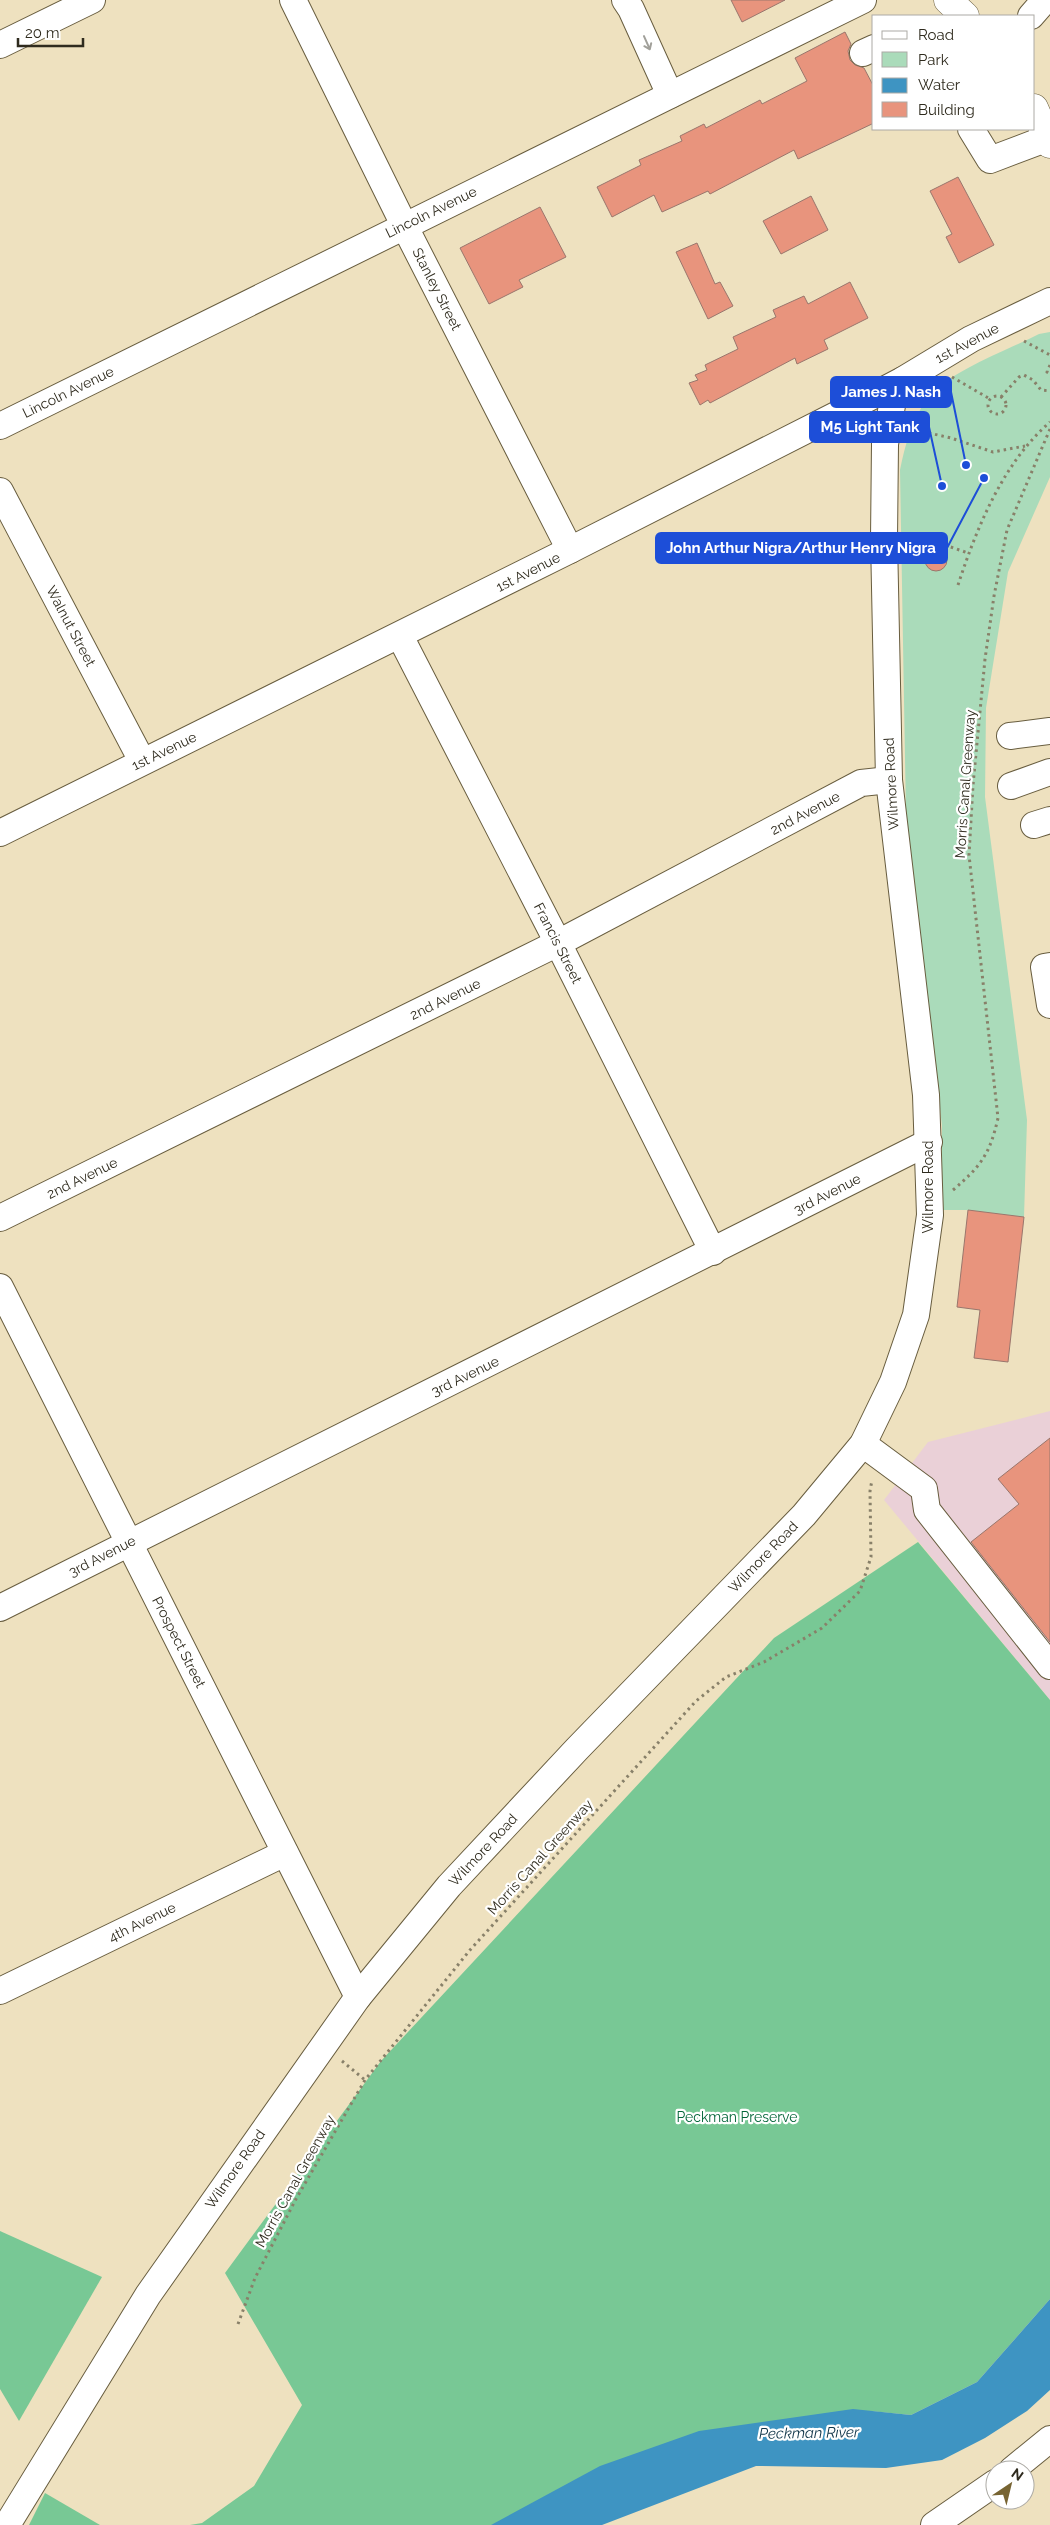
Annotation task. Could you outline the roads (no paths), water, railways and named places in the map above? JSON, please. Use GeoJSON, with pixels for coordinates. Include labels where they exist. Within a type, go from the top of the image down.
{"type":"FeatureCollection","features":[{"type":"Feature","properties":{"kind":"street"},"geometry":{"type":"LineString","coordinates":[[0,45],[92,0]]}},
{"type":"Feature","properties":{"kind":"street","name":"Stanley Street"},"geometry":{"type":"LineString","coordinates":[[293,0],[404,225],[570,550]]}},
{"type":"Feature","properties":{"kind":"street"},"geometry":{"type":"LineString","coordinates":[[624,0],[631,9],[670,95]]}},
{"type":"Feature","properties":{"kind":"street","name":"Lincoln Avenue"},"geometry":{"type":"LineString","coordinates":[[0,426],[863,0]]}},
{"type":"Feature","properties":{"kind":"street"},"geometry":{"type":"LineString","coordinates":[[1032,15],[1045,0]]}},
{"type":"Feature","properties":{"kind":"street"},"geometry":{"type":"LineString","coordinates":[[973,130],[990,160],[1045,126]]}},
{"type":"Feature","properties":{"kind":"street","name":"1st Avenue"},"geometry":{"type":"LineString","coordinates":[[0,833],[570,550],[903,380],[971,339],[1050,301]]}},
{"type":"Feature","properties":{"kind":"street","name":"Wilmore Road"},"geometry":{"type":"LineString","coordinates":[[7,2525],[148,2295],[358,1998],[449,1886],[577,1749],[870,1449],[916,1315],[930,1215],[926,1095],[889,780],[884,539],[887,427],[893,400],[903,380]]}},
{"type":"Feature","properties":{"kind":"street","name":"Walnut Street"},"geometry":{"type":"LineString","coordinates":[[0,491],[142,761]]}},
{"type":"Feature","properties":{"kind":"street","name":"Francis Street"},"geometry":{"type":"LineString","coordinates":[[400,636],[558,943],[713,1252]]}},
{"type":"Feature","properties":{"kind":"street"},"geometry":{"type":"LineString","coordinates":[[1010,736],[1050,731]]}},
{"type":"Feature","properties":{"kind":"street"},"geometry":{"type":"LineString","coordinates":[[1011,786],[1050,772]]}},
{"type":"Feature","properties":{"kind":"street","name":"2nd Avenue"},"geometry":{"type":"LineString","coordinates":[[0,1218],[558,943],[862,783],[889,780]]}},
{"type":"Feature","properties":{"kind":"street"},"geometry":{"type":"LineString","coordinates":[[1050,966],[1044,967],[1050,1005]]}},
{"type":"Feature","properties":{"kind":"street","name":"3rd Avenue"},"geometry":{"type":"LineString","coordinates":[[0,1608],[128,1542],[713,1252],[929,1142]]}},
{"type":"Feature","properties":{"kind":"street","name":"Prospect Street"},"geometry":{"type":"LineString","coordinates":[[0,1287],[358,1998]]}},
{"type":"Feature","properties":{"kind":"street"},"geometry":{"type":"LineString","coordinates":[[870,1449],[924,1490],[927,1510],[1050,1666]]}},
{"type":"Feature","properties":{"kind":"street","name":"4th Avenue"},"geometry":{"type":"LineString","coordinates":[[0,1991],[285,1853]]}},
{"type":"Feature","properties":{"kind":"street"},"geometry":{"type":"LineString","coordinates":[[1024,2460],[1050,2439]]}},
{"type":"Feature","properties":{"kind":"street"},"geometry":{"type":"LineString","coordinates":[[934,2525],[985,2490]]}},
{"type":"Feature","properties":{"kind":"water","name":"Peckman River"},"geometry":{"type":"Polygon","coordinates":[[[1050,2299],[1050,2390],[1027,2411],[985,2438],[942,2460],[886,2468],[756,2466],[602,2525],[491,2525],[600,2466],[699,2431],[853,2409],[911,2415],[977,2382],[1050,2299]]]}},
{"type":"Feature","properties":{"kind":"place","name":"James J. Nash"},"geometry":{"type":"Point","coordinates":[966,465]}},
{"type":"Feature","properties":{"kind":"place","name":"John Arthur Nigra/Arthur Henry Nigra"},"geometry":{"type":"Point","coordinates":[984,478]}},
{"type":"Feature","properties":{"kind":"place","name":"M5 Light Tank"},"geometry":{"type":"Point","coordinates":[942,486]}},
{"type":"Feature","properties":{"kind":"park label","name":"Peckman Preserve"},"geometry":{"type":"Point","coordinates":[737,2117]}}]}
